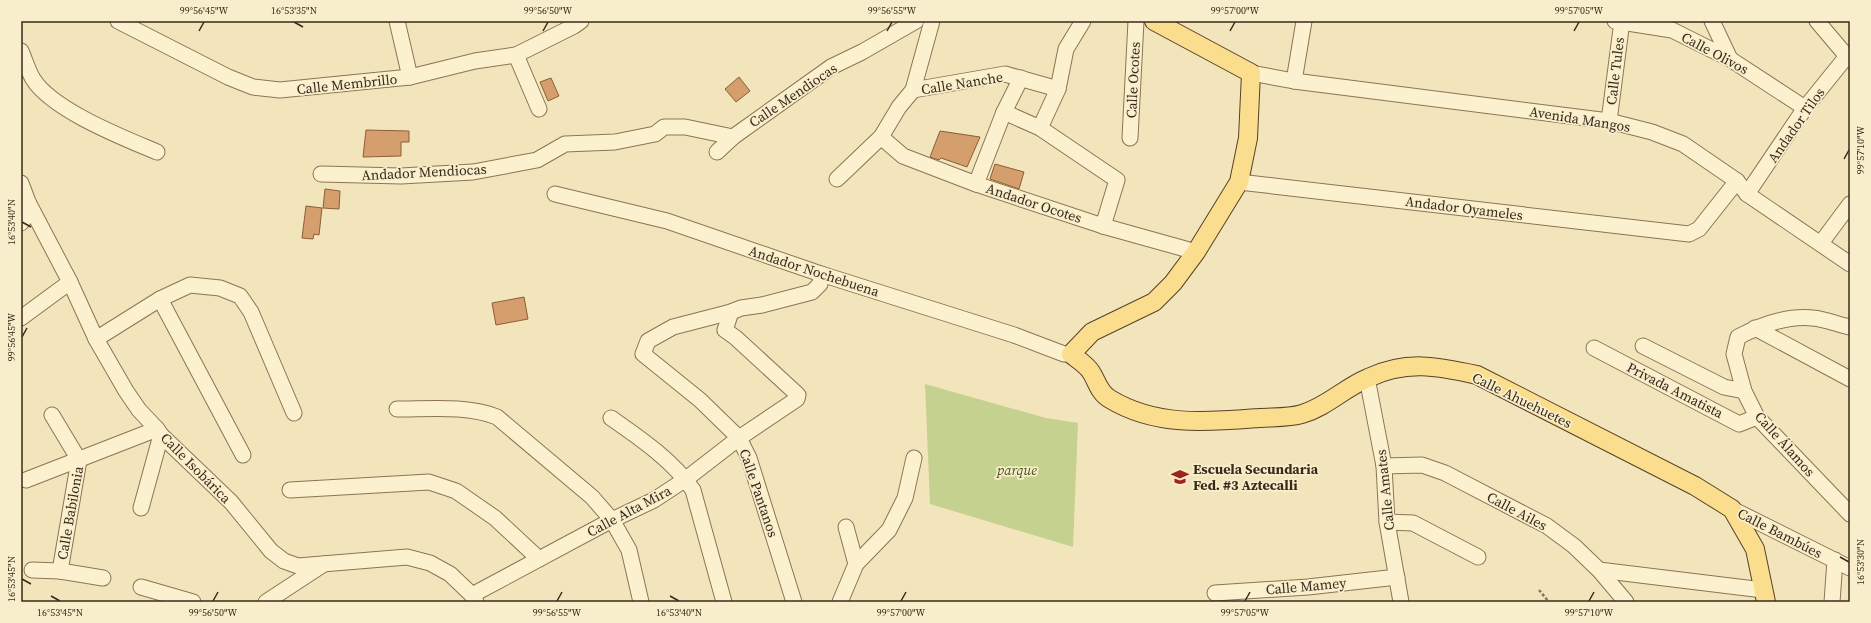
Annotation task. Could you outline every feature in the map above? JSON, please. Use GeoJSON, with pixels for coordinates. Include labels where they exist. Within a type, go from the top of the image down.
{"type":"FeatureCollection","features":[{"type":"Feature","properties":{"kind":"main road"},"geometry":{"type":"LineString","coordinates":[[1071,354],[1092,332],[1154,302],[1173,283],[1196,252],[1239,182],[1248,138],[1252,73],[1154,21]]}},
{"type":"Feature","properties":{"kind":"main road","name":"Calle Ahuehuetes"},"geometry":{"type":"LineString","coordinates":[[1071,354],[1091,371],[1096,385],[1108,398],[1133,411],[1165,419],[1204,422],[1300,414],[1327,404],[1367,378],[1400,367],[1438,367],[1477,375],[1694,486],[1732,508]]}},
{"type":"Feature","properties":{"kind":"main road"},"geometry":{"type":"LineString","coordinates":[[1732,508],[1754,549],[1764,596]]}},
{"type":"Feature","properties":{"kind":"street","name":"Calle Membrillo"},"geometry":{"type":"LineString","coordinates":[[118,21],[228,77],[253,87],[280,90],[410,77],[475,60],[516,55],[581,21]]}},
{"type":"Feature","properties":{"kind":"street"},"geometry":{"type":"LineString","coordinates":[[396,21],[410,77]]}},
{"type":"Feature","properties":{"kind":"street","name":"Calle Mendiocas"},"geometry":{"type":"LineString","coordinates":[[717,152],[732,136],[831,67],[862,52],[916,21]]}},
{"type":"Feature","properties":{"kind":"street"},"geometry":{"type":"LineString","coordinates":[[837,179],[881,137],[899,107],[913,90],[932,21]]}},
{"type":"Feature","properties":{"kind":"street"},"geometry":{"type":"LineString","coordinates":[[1040,128],[1058,89],[1066,50],[1083,21]]}},
{"type":"Feature","properties":{"kind":"street","name":"Calle Ocotes"},"geometry":{"type":"LineString","coordinates":[[1130,138],[1136,21]]}},
{"type":"Feature","properties":{"kind":"street"},"geometry":{"type":"LineString","coordinates":[[1294,82],[1304,21]]}},
{"type":"Feature","properties":{"kind":"street","name":"Calle Olivos"},"geometry":{"type":"LineString","coordinates":[[1620,21],[1672,30],[1730,59],[1805,108]]}},
{"type":"Feature","properties":{"kind":"street","name":"Calle Tules"},"geometry":{"type":"LineString","coordinates":[[1609,121],[1620,21]]}},
{"type":"Feature","properties":{"kind":"street"},"geometry":{"type":"LineString","coordinates":[[1712,21],[1730,59]]}},
{"type":"Feature","properties":{"kind":"street"},"geometry":{"type":"LineString","coordinates":[[1817,21],[1848,58]]}},
{"type":"Feature","properties":{"kind":"street"},"geometry":{"type":"LineString","coordinates":[[21,51],[33,80],[50,97],[86,120],[157,152]]}},
{"type":"Feature","properties":{"kind":"street"},"geometry":{"type":"LineString","coordinates":[[516,55],[539,109]]}},
{"type":"Feature","properties":{"kind":"street","name":"Andador Tilos"},"geometry":{"type":"LineString","coordinates":[[1747,194],[1805,108],[1848,58]]}},
{"type":"Feature","properties":{"kind":"street","name":"Avenida Mangos"},"geometry":{"type":"LineString","coordinates":[[1252,73],[1294,82],[1609,121],[1652,132],[1683,144],[1736,181],[1747,194],[1850,264]]}},
{"type":"Feature","properties":{"kind":"street","name":"Calle Nanche"},"geometry":{"type":"LineString","coordinates":[[913,90],[1005,74],[1058,89]]}},
{"type":"Feature","properties":{"kind":"street"},"geometry":{"type":"LineString","coordinates":[[976,184],[1004,112],[1021,78]]}},
{"type":"Feature","properties":{"kind":"street"},"geometry":{"type":"LineString","coordinates":[[1004,112],[1040,128],[1117,180],[1103,226]]}},
{"type":"Feature","properties":{"kind":"street","name":"Andador Mendiocas"},"geometry":{"type":"LineString","coordinates":[[321,174],[401,176],[473,172],[537,160],[565,144],[615,142],[655,134],[664,127],[685,126],[732,136]]}},
{"type":"Feature","properties":{"kind":"street","name":"Andador Ocotes"},"geometry":{"type":"LineString","coordinates":[[881,137],[903,156],[976,184],[1103,226],[1196,252]]}},
{"type":"Feature","properties":{"kind":"street","name":"Andador Oyameles"},"geometry":{"type":"LineString","coordinates":[[1239,182],[1689,234],[1699,229],[1736,181]]}},
{"type":"Feature","properties":{"kind":"street","name":"Calle Isobárica"},"geometry":{"type":"LineString","coordinates":[[21,183],[28,202],[70,282],[96,339],[126,391],[139,410],[159,432],[231,502],[275,554],[284,561],[298,566],[407,557],[430,563],[450,574],[474,599]]}},
{"type":"Feature","properties":{"kind":"street","name":"Andador Nochebuena"},"geometry":{"type":"LineString","coordinates":[[555,194],[667,221],[821,274],[1014,335],[1064,354],[1071,354]]}},
{"type":"Feature","properties":{"kind":"street"},"geometry":{"type":"LineString","coordinates":[[21,223],[29,213],[28,202]]}},
{"type":"Feature","properties":{"kind":"street"},"geometry":{"type":"LineString","coordinates":[[1821,243],[1850,204]]}},
{"type":"Feature","properties":{"kind":"street"},"geometry":{"type":"LineString","coordinates":[[731,312],[742,308],[762,305],[812,292],[820,284],[821,274]]}},
{"type":"Feature","properties":{"kind":"street"},"geometry":{"type":"LineString","coordinates":[[21,318],[70,282]]}},
{"type":"Feature","properties":{"kind":"street"},"geometry":{"type":"LineString","coordinates":[[96,339],[160,299],[190,285],[220,288],[240,296],[252,312],[294,413]]}},
{"type":"Feature","properties":{"kind":"street"},"geometry":{"type":"LineString","coordinates":[[160,299],[244,455]]}},
{"type":"Feature","properties":{"kind":"street","name":"Calle Pantanos"},"geometry":{"type":"LineString","coordinates":[[731,312],[673,327],[648,341],[643,354],[700,400],[739,438],[749,458],[794,602]]}},
{"type":"Feature","properties":{"kind":"street","name":"Calle Alta Mira"},"geometry":{"type":"LineString","coordinates":[[474,599],[539,559],[612,520],[654,500],[686,480],[739,438],[797,399],[798,395],[736,338],[725,330],[731,312]]}},
{"type":"Feature","properties":{"kind":"street","name":"Calle Álamos"},"geometry":{"type":"LineString","coordinates":[[1850,327],[1814,318],[1786,318],[1755,328],[1738,337],[1734,354],[1744,391],[1757,417],[1850,514]]}},
{"type":"Feature","properties":{"kind":"street"},"geometry":{"type":"LineString","coordinates":[[1755,328],[1850,379]]}},
{"type":"Feature","properties":{"kind":"street"},"geometry":{"type":"LineString","coordinates":[[1643,346],[1724,387],[1744,391]]}},
{"type":"Feature","properties":{"kind":"street","name":"Privada Amatista"},"geometry":{"type":"LineString","coordinates":[[1594,348],[1739,424],[1757,417]]}},
{"type":"Feature","properties":{"kind":"street","name":"Calle Amates"},"geometry":{"type":"LineString","coordinates":[[1367,378],[1384,466],[1387,522],[1401,602]]}},
{"type":"Feature","properties":{"kind":"street"},"geometry":{"type":"LineString","coordinates":[[397,409],[468,410],[485,412],[497,417],[592,497],[612,520],[629,550],[642,602]]}},
{"type":"Feature","properties":{"kind":"street","name":"Calle Babilonia"},"geometry":{"type":"LineString","coordinates":[[52,415],[79,460],[60,571]]}},
{"type":"Feature","properties":{"kind":"street"},"geometry":{"type":"LineString","coordinates":[[611,418],[650,445],[686,480],[693,490],[724,602]]}},
{"type":"Feature","properties":{"kind":"street"},"geometry":{"type":"LineString","coordinates":[[26,480],[159,432]]}},
{"type":"Feature","properties":{"kind":"street"},"geometry":{"type":"LineString","coordinates":[[141,508],[159,432]]}},
{"type":"Feature","properties":{"kind":"street"},"geometry":{"type":"LineString","coordinates":[[840,602],[856,564],[889,530],[905,498],[914,458]]}},
{"type":"Feature","properties":{"kind":"street","name":"Calle Ailes"},"geometry":{"type":"LineString","coordinates":[[1384,466],[1422,465],[1445,473],[1547,526],[1574,546],[1600,570],[1626,602]]}},
{"type":"Feature","properties":{"kind":"street"},"geometry":{"type":"LineString","coordinates":[[290,490],[429,482],[456,491],[495,518],[539,559]]}},
{"type":"Feature","properties":{"kind":"street","name":"Calle Bambúes"},"geometry":{"type":"LineString","coordinates":[[1732,508],[1850,568]]}},
{"type":"Feature","properties":{"kind":"street"},"geometry":{"type":"LineString","coordinates":[[1387,522],[1413,523],[1478,556]]}},
{"type":"Feature","properties":{"kind":"street"},"geometry":{"type":"LineString","coordinates":[[846,527],[856,564]]}},
{"type":"Feature","properties":{"kind":"street"},"geometry":{"type":"LineString","coordinates":[[1832,602],[1835,560]]}},
{"type":"Feature","properties":{"kind":"street"},"geometry":{"type":"LineString","coordinates":[[266,602],[325,564]]}},
{"type":"Feature","properties":{"kind":"street"},"geometry":{"type":"LineString","coordinates":[[32,570],[60,571],[103,578]]}},
{"type":"Feature","properties":{"kind":"street"},"geometry":{"type":"LineString","coordinates":[[1600,570],[1764,596]]}},
{"type":"Feature","properties":{"kind":"street","name":"Calle Mamey"},"geometry":{"type":"LineString","coordinates":[[1215,593],[1308,587],[1397,577]]}},
{"type":"Feature","properties":{"kind":"street"},"geometry":{"type":"LineString","coordinates":[[141,588],[193,602]]}},
{"type":"Feature","properties":{"kind":"path"},"geometry":{"type":"LineString","coordinates":[[1539,590],[1549,602]]}},
{"type":"Feature","properties":{"kind":"green space","name":"parque"},"geometry":{"type":"Polygon","coordinates":[[[925,384],[1046,418],[1078,423],[1073,547],[930,504],[925,384]]]}},
{"type":"Feature","properties":{"kind":"building"},"geometry":{"type":"Polygon","coordinates":[[[739,77],[750,91],[736,102],[725,89],[739,77]]]}},
{"type":"Feature","properties":{"kind":"building"},"geometry":{"type":"Polygon","coordinates":[[[551,78],[559,96],[548,101],[540,82],[551,78]]]}},
{"type":"Feature","properties":{"kind":"building"},"geometry":{"type":"Polygon","coordinates":[[[366,130],[409,131],[409,142],[401,142],[401,156],[363,157],[366,130]]]}},
{"type":"Feature","properties":{"kind":"building"},"geometry":{"type":"Polygon","coordinates":[[[940,131],[980,137],[967,167],[941,158],[939,160],[930,157],[940,131]]]}},
{"type":"Feature","properties":{"kind":"building"},"geometry":{"type":"Polygon","coordinates":[[[995,164],[1024,172],[1019,189],[990,179],[995,164]]]}},
{"type":"Feature","properties":{"kind":"building"},"geometry":{"type":"Polygon","coordinates":[[[325,189],[340,191],[339,209],[323,208],[325,189]]]}},
{"type":"Feature","properties":{"kind":"building"},"geometry":{"type":"Polygon","coordinates":[[[306,206],[322,208],[319,235],[314,234],[313,239],[302,238],[306,206]]]}},
{"type":"Feature","properties":{"kind":"building"},"geometry":{"type":"Polygon","coordinates":[[[524,297],[528,319],[496,325],[492,303],[524,297]]]}},
{"type":"Feature","properties":{"kind":"place","name":"Escuela Secundaria Fed. #3 Aztecalli"},"geometry":{"type":"Point","coordinates":[1180,477]}}]}
